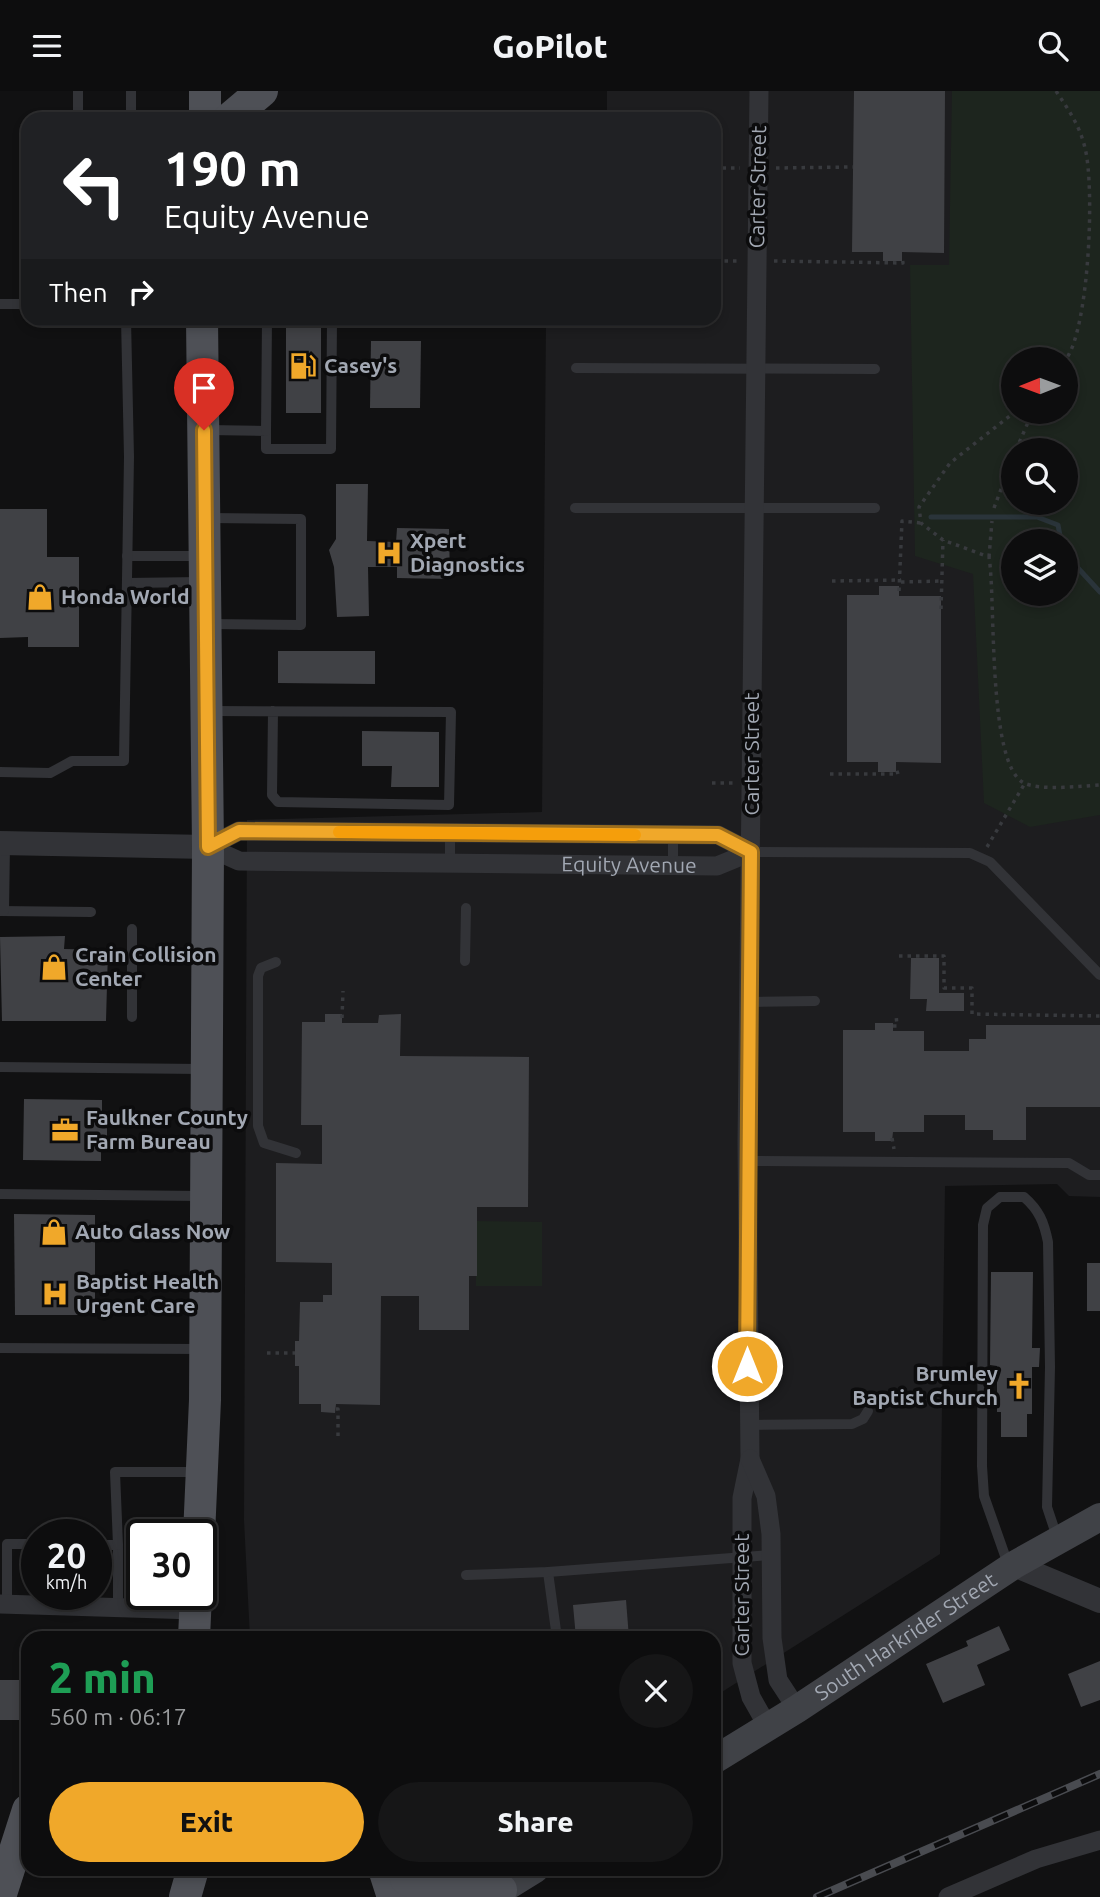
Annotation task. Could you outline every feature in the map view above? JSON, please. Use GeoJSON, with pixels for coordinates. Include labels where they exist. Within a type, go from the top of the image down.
{"type":"FeatureCollection","features":[{"type":"Feature","properties":{"kind":"main road"},"geometry":{"type":"LineString","coordinates":[[205,91],[205,112]]}},
{"type":"Feature","properties":{"kind":"main road"},"geometry":{"type":"LineString","coordinates":[[237,112],[262,91]]}},
{"type":"Feature","properties":{"kind":"main road"},"geometry":{"type":"LineString","coordinates":[[200,1519],[205,1349],[208,847],[202,326]]}},
{"type":"Feature","properties":{"kind":"main road","name":"South Harkrider Street"},"geometry":{"type":"LineString","coordinates":[[721,1756],[797,1709],[1011,1566],[1100,1517]]}},
{"type":"Feature","properties":{"kind":"main road"},"geometry":{"type":"LineString","coordinates":[[0,1897],[21,1831]]}},
{"type":"Feature","properties":{"kind":"main road"},"geometry":{"type":"LineString","coordinates":[[21,1897],[27,1876]]}},
{"type":"Feature","properties":{"kind":"main road"},"geometry":{"type":"LineString","coordinates":[[180,1897],[181,1876]]}},
{"type":"Feature","properties":{"kind":"main road"},"geometry":{"type":"LineString","coordinates":[[186,1897],[191,1876]]}},
{"type":"Feature","properties":{"kind":"main road"},"geometry":{"type":"LineString","coordinates":[[396,1885],[440,1894],[496,1893],[524,1876]]}},
{"type":"Feature","properties":{"kind":"street","name":"Carter Street"},"geometry":{"type":"LineString","coordinates":[[759,91],[747,1161],[750,1459],[742,1498],[741,1556],[742,1663],[751,1697],[768,1727]]}},
{"type":"Feature","properties":{"kind":"street","name":"Equity Avenue"},"geometry":{"type":"LineString","coordinates":[[208,847],[239,831],[718,835],[751,852]]}},
{"type":"Feature","properties":{"kind":"street","name":"Equity Avenue"},"geometry":{"type":"LineString","coordinates":[[2,843],[208,847],[239,861],[717,866],[751,852]]}},
{"type":"Feature","properties":{"kind":"street","name":"Carter Street"},"geometry":{"type":"LineString","coordinates":[[750,1459],[766,1496],[772,1555],[772,1638],[778,1680],[797,1709]]}},
{"type":"Feature","properties":{"kind":"street"},"geometry":{"type":"LineString","coordinates":[[1011,1566],[1100,1601]]}},
{"type":"Feature","properties":{"kind":"street"},"geometry":{"type":"LineString","coordinates":[[3,1604],[118,1607],[195,1614]]}},
{"type":"Feature","properties":{"kind":"street"},"geometry":{"type":"LineString","coordinates":[[947,1897],[1036,1859],[1100,1840]]}},
{"type":"Feature","properties":{"kind":"lane"},"geometry":{"type":"LineString","coordinates":[[78,91],[78,112]]}},
{"type":"Feature","properties":{"kind":"lane"},"geometry":{"type":"LineString","coordinates":[[131,91],[131,112]]}},
{"type":"Feature","properties":{"kind":"lane"},"geometry":{"type":"LineString","coordinates":[[0,304],[21,304]]}},
{"type":"Feature","properties":{"kind":"lane"},"geometry":{"type":"LineString","coordinates":[[0,772],[50,773],[72,761],[124,761],[127,326]]}},
{"type":"Feature","properties":{"kind":"lane"},"geometry":{"type":"LineString","coordinates":[[267,326],[266,449],[331,449],[331,326]]}},
{"type":"Feature","properties":{"kind":"lane"},"geometry":{"type":"LineString","coordinates":[[576,368],[875,369]]}},
{"type":"Feature","properties":{"kind":"lane"},"geometry":{"type":"LineString","coordinates":[[204,430],[266,431]]}},
{"type":"Feature","properties":{"kind":"lane"},"geometry":{"type":"LineString","coordinates":[[575,508],[875,508]]}},
{"type":"Feature","properties":{"kind":"lane"},"geometry":{"type":"LineString","coordinates":[[204,518],[301,519],[301,625],[205,624]]}},
{"type":"Feature","properties":{"kind":"lane"},"geometry":{"type":"LineString","coordinates":[[127,556],[205,569]]}},
{"type":"Feature","properties":{"kind":"lane"},"geometry":{"type":"LineString","coordinates":[[127,583],[205,569]]}},
{"type":"Feature","properties":{"kind":"lane"},"geometry":{"type":"LineString","coordinates":[[206,711],[273,711],[451,712],[449,805],[278,802],[272,795],[273,711]]}},
{"type":"Feature","properties":{"kind":"lane"},"geometry":{"type":"LineString","coordinates":[[450,833],[450,863]]}},
{"type":"Feature","properties":{"kind":"lane"},"geometry":{"type":"LineString","coordinates":[[673,835],[673,865]]}},
{"type":"Feature","properties":{"kind":"lane"},"geometry":{"type":"LineString","coordinates":[[2,843],[2,911],[91,912]]}},
{"type":"Feature","properties":{"kind":"lane"},"geometry":{"type":"LineString","coordinates":[[751,852],[970,853],[990,862],[1100,975]]}},
{"type":"Feature","properties":{"kind":"lane"},"geometry":{"type":"LineString","coordinates":[[465,961],[466,908]]}},
{"type":"Feature","properties":{"kind":"lane"},"geometry":{"type":"LineString","coordinates":[[132,929],[132,1017]]}},
{"type":"Feature","properties":{"kind":"lane"},"geometry":{"type":"LineString","coordinates":[[132,955],[207,955]]}},
{"type":"Feature","properties":{"kind":"lane"},"geometry":{"type":"LineString","coordinates":[[276,962],[261,968],[258,976],[258,1126],[264,1143],[296,1153]]}},
{"type":"Feature","properties":{"kind":"lane"},"geometry":{"type":"LineString","coordinates":[[750,1002],[815,1001]]}},
{"type":"Feature","properties":{"kind":"lane"},"geometry":{"type":"LineString","coordinates":[[0,1067],[206,1069]]}},
{"type":"Feature","properties":{"kind":"lane"},"geometry":{"type":"LineString","coordinates":[[747,1161],[1069,1163],[1089,1175],[1100,1175]]}},
{"type":"Feature","properties":{"kind":"lane"},"geometry":{"type":"LineString","coordinates":[[0,1194],[206,1196]]}},
{"type":"Feature","properties":{"kind":"lane"},"geometry":{"type":"LineString","coordinates":[[1011,1566],[984,1496],[982,1466],[983,1225],[987,1208],[1000,1197],[1024,1196],[1036,1207],[1045,1222],[1048,1242],[1050,1367],[1047,1507],[1058,1541]]}},
{"type":"Feature","properties":{"kind":"lane"},"geometry":{"type":"LineString","coordinates":[[0,1348],[205,1349]]}},
{"type":"Feature","properties":{"kind":"lane"},"geometry":{"type":"LineString","coordinates":[[748,1425],[852,1424],[863,1419],[868,1411]]}},
{"type":"Feature","properties":{"kind":"lane"},"geometry":{"type":"LineString","coordinates":[[118,1607],[116,1472],[202,1472]]}},
{"type":"Feature","properties":{"kind":"lane"},"geometry":{"type":"LineString","coordinates":[[3,1604],[7,1544],[21,1544]]}},
{"type":"Feature","properties":{"kind":"lane"},"geometry":{"type":"LineString","coordinates":[[112,1545],[118,1545]]}},
{"type":"Feature","properties":{"kind":"lane"},"geometry":{"type":"LineString","coordinates":[[466,1575],[485,1572],[548,1572],[772,1555]]}},
{"type":"Feature","properties":{"kind":"lane"},"geometry":{"type":"LineString","coordinates":[[548,1572],[556,1631]]}},
{"type":"Feature","properties":{"kind":"path"},"geometry":{"type":"LineString","coordinates":[[1056,91],[1076,121],[1089,169],[1083,296],[1078,332],[1071,347]]}},
{"type":"Feature","properties":{"kind":"path"},"geometry":{"type":"LineString","coordinates":[[721,168],[853,167]]}},
{"type":"Feature","properties":{"kind":"path"},"geometry":{"type":"LineString","coordinates":[[834,262],[903,263],[902,257]]}},
{"type":"Feature","properties":{"kind":"path"},"geometry":{"type":"LineString","coordinates":[[921,523],[919,507],[950,463],[1001,423]]}},
{"type":"Feature","properties":{"kind":"path"},"geometry":{"type":"LineString","coordinates":[[994,508],[1001,489]]}},
{"type":"Feature","properties":{"kind":"path"},"geometry":{"type":"LineString","coordinates":[[899,591],[901,521],[921,523],[943,540],[989,557]]}},
{"type":"Feature","properties":{"kind":"path"},"geometry":{"type":"LineString","coordinates":[[992,521],[989,557],[997,707],[1011,771],[1025,783],[1056,787],[1100,785]]}},
{"type":"Feature","properties":{"kind":"path"},"geometry":{"type":"LineString","coordinates":[[941,609],[943,540]]}},
{"type":"Feature","properties":{"kind":"path"},"geometry":{"type":"LineString","coordinates":[[832,581],[943,581]]}},
{"type":"Feature","properties":{"kind":"path"},"geometry":{"type":"LineString","coordinates":[[830,774],[898,774],[896,768]]}},
{"type":"Feature","properties":{"kind":"path"},"geometry":{"type":"LineString","coordinates":[[987,847],[1025,783]]}},
{"type":"Feature","properties":{"kind":"path"},"geometry":{"type":"LineString","coordinates":[[899,956],[944,956],[944,988],[972,988],[972,1014],[1100,1016]]}},
{"type":"Feature","properties":{"kind":"path"},"geometry":{"type":"LineString","coordinates":[[342,1018],[343,991]]}},
{"type":"Feature","properties":{"kind":"path"},"geometry":{"type":"LineString","coordinates":[[893,1026],[897,1025],[896,1014]]}},
{"type":"Feature","properties":{"kind":"path"},"geometry":{"type":"LineString","coordinates":[[892,1137],[894,1151]]}},
{"type":"Feature","properties":{"kind":"path"},"geometry":{"type":"LineString","coordinates":[[267,1353],[295,1353]]}},
{"type":"Feature","properties":{"kind":"path"},"geometry":{"type":"LineString","coordinates":[[336,1409],[338,1440]]}},
{"type":"Feature","properties":{"kind":"shaded area"},"geometry":{"type":"Polygon","coordinates":[[[607,91],[1100,91],[1100,1197],[1069,1196],[1057,1184],[945,1186],[940,1554],[721,1693],[721,1631],[250,1631],[244,1520],[247,820],[542,812],[546,326],[721,326],[721,112],[607,112],[607,91]]]}},
{"type":"Feature","properties":{"kind":"shaded area"},"geometry":{"type":"Polygon","coordinates":[[[952,91],[1100,91],[1100,815],[1030,827],[984,803],[973,574],[915,556],[910,265],[949,265],[952,91]]]}},
{"type":"Feature","properties":{"kind":"shaded area"},"geometry":{"type":"Polygon","coordinates":[[[476,1221],[542,1222],[542,1286],[476,1286],[476,1221]]]}},
{"type":"Feature","properties":{"kind":"building"},"geometry":{"type":"Polygon","coordinates":[[[854,91],[945,91],[944,253],[902,252],[902,261],[883,261],[883,252],[852,252],[854,91]]]}},
{"type":"Feature","properties":{"kind":"building","name":"Casey's"},"geometry":{"type":"Polygon","coordinates":[[[286,326],[321,326],[321,413],[286,413],[286,326]]]}},
{"type":"Feature","properties":{"kind":"building"},"geometry":{"type":"Polygon","coordinates":[[[371,341],[421,341],[420,408],[370,408],[371,341]]]}},
{"type":"Feature","properties":{"kind":"building","name":"Xpert Diagnostics"},"geometry":{"type":"Polygon","coordinates":[[[336,484],[368,484],[367,541],[396,542],[397,528],[449,529],[450,579],[397,578],[397,567],[368,567],[369,616],[337,617],[334,567],[329,550],[336,539],[336,484]]]}},
{"type":"Feature","properties":{"kind":"building","name":"Honda World"},"geometry":{"type":"Polygon","coordinates":[[[0,509],[47,509],[47,557],[79,557],[79,647],[28,647],[28,637],[0,638],[0,509]]]}},
{"type":"Feature","properties":{"kind":"building"},"geometry":{"type":"Polygon","coordinates":[[[879,586],[899,586],[899,596],[941,596],[941,763],[896,762],[896,772],[878,772],[878,762],[847,762],[847,595],[879,595],[879,586]]]}},
{"type":"Feature","properties":{"kind":"building"},"geometry":{"type":"Polygon","coordinates":[[[278,651],[375,651],[375,684],[278,683],[278,651]]]}},
{"type":"Feature","properties":{"kind":"building"},"geometry":{"type":"Polygon","coordinates":[[[362,731],[439,732],[439,787],[391,787],[392,766],[362,766],[362,731]]]}},
{"type":"Feature","properties":{"kind":"building","name":"Crain Collision Center"},"geometry":{"type":"Polygon","coordinates":[[[65,936],[64,949],[108,950],[106,1021],[2,1021],[0,937],[65,936]]]}},
{"type":"Feature","properties":{"kind":"building"},"geometry":{"type":"Polygon","coordinates":[[[911,958],[939,958],[939,993],[964,993],[964,1011],[926,1011],[927,999],[910,999],[911,958]]]}},
{"type":"Feature","properties":{"kind":"building"},"geometry":{"type":"Polygon","coordinates":[[[325,1014],[342,1014],[342,1023],[378,1023],[379,1015],[401,1014],[400,1056],[529,1057],[528,1207],[477,1207],[477,1276],[469,1276],[469,1330],[419,1330],[419,1296],[381,1296],[380,1405],[336,1404],[335,1413],[321,1412],[321,1404],[299,1404],[299,1366],[295,1366],[300,1302],[323,1302],[323,1295],[332,1295],[332,1263],[276,1262],[276,1163],[322,1164],[322,1125],[301,1125],[302,1022],[325,1022],[325,1014]]]}},
{"type":"Feature","properties":{"kind":"building"},"geometry":{"type":"Polygon","coordinates":[[[875,1023],[893,1023],[893,1031],[924,1031],[924,1051],[969,1051],[969,1039],[986,1039],[986,1025],[1100,1025],[1100,1107],[1026,1107],[1026,1140],[993,1140],[993,1130],[965,1130],[965,1115],[924,1115],[924,1132],[893,1132],[892,1141],[875,1141],[875,1132],[843,1132],[843,1030],[875,1030],[875,1023]]]}},
{"type":"Feature","properties":{"kind":"building","name":"Faulkner County Farm Bureau"},"geometry":{"type":"Polygon","coordinates":[[[24,1099],[102,1100],[102,1115],[107,1116],[107,1145],[101,1144],[101,1161],[23,1160],[24,1099]]]}},
{"type":"Feature","properties":{"kind":"building"},"geometry":{"type":"Polygon","coordinates":[[[14,1214],[95,1215],[95,1315],[15,1315],[14,1214]]]}},
{"type":"Feature","properties":{"kind":"building"},"geometry":{"type":"Polygon","coordinates":[[[1087,1263],[1100,1263],[1100,1311],[1087,1311],[1087,1263]]]}},
{"type":"Feature","properties":{"kind":"building"},"geometry":{"type":"Polygon","coordinates":[[[991,1272],[1033,1272],[1032,1348],[1040,1348],[1039,1367],[1032,1367],[1032,1414],[1027,1414],[1027,1437],[1001,1437],[1001,1412],[997,1412],[997,1366],[990,1365],[991,1272]]]}},
{"type":"Feature","properties":{"kind":"building"},"geometry":{"type":"Polygon","coordinates":[[[626,1600],[628,1631],[575,1631],[573,1605],[626,1600]]]}},
{"type":"Feature","properties":{"kind":"building"},"geometry":{"type":"Polygon","coordinates":[[[999,1626],[1010,1650],[977,1665],[985,1685],[943,1703],[926,1664],[968,1646],[966,1641],[999,1626]]]}},
{"type":"Feature","properties":{"kind":"building"},"geometry":{"type":"Polygon","coordinates":[[[1100,1661],[1100,1700],[1081,1707],[1068,1674],[1100,1661]]]}},
{"type":"Feature","properties":{"kind":"building"},"geometry":{"type":"Polygon","coordinates":[[[0,1680],[20,1680],[19,1720],[0,1720],[0,1680]]]}},
{"type":"Feature","properties":{"kind":"waterway"},"geometry":{"type":"LineString","coordinates":[[931,517],[1037,517],[1058,525],[1059,529]]}},
{"type":"Feature","properties":{"kind":"waterway"},"geometry":{"type":"LineString","coordinates":[[1078,568],[1100,592]]}},
{"type":"Feature","properties":{"kind":"railway"},"geometry":{"type":"LineString","coordinates":[[817,1897],[1100,1774]]}},
{"type":"Feature","properties":{"kind":"slow traffic"},"geometry":{"type":"LineString","coordinates":[[339,832],[635,835]]}},
{"type":"Feature","properties":{"kind":"place","name":"Casey's"},"geometry":{"type":"Point","coordinates":[303,366]}},
{"type":"Feature","properties":{"kind":"place","name":"Xpert Diagnostics"},"geometry":{"type":"Point","coordinates":[389,553]}},
{"type":"Feature","properties":{"kind":"place","name":"Honda World"},"geometry":{"type":"Point","coordinates":[40,597]}},
{"type":"Feature","properties":{"kind":"place","name":"Crain Collision Center"},"geometry":{"type":"Point","coordinates":[54,967]}},
{"type":"Feature","properties":{"kind":"place","name":"Faulkner County Farm Bureau"},"geometry":{"type":"Point","coordinates":[65,1130]}},
{"type":"Feature","properties":{"kind":"place","name":"Auto Glass Now"},"geometry":{"type":"Point","coordinates":[54,1232]}},
{"type":"Feature","properties":{"kind":"place","name":"Baptist Health Urgent Care"},"geometry":{"type":"Point","coordinates":[55,1294]}},
{"type":"Feature","properties":{"kind":"place","name":"Brumley Baptist Church"},"geometry":{"type":"Point","coordinates":[1019,1386]}},
{"type":"Feature","properties":{"kind":"route"},"geometry":{"type":"LineString","coordinates":[[204,430],[208,847],[239,831],[718,835],[751,852],[747,1366]]}}]}
